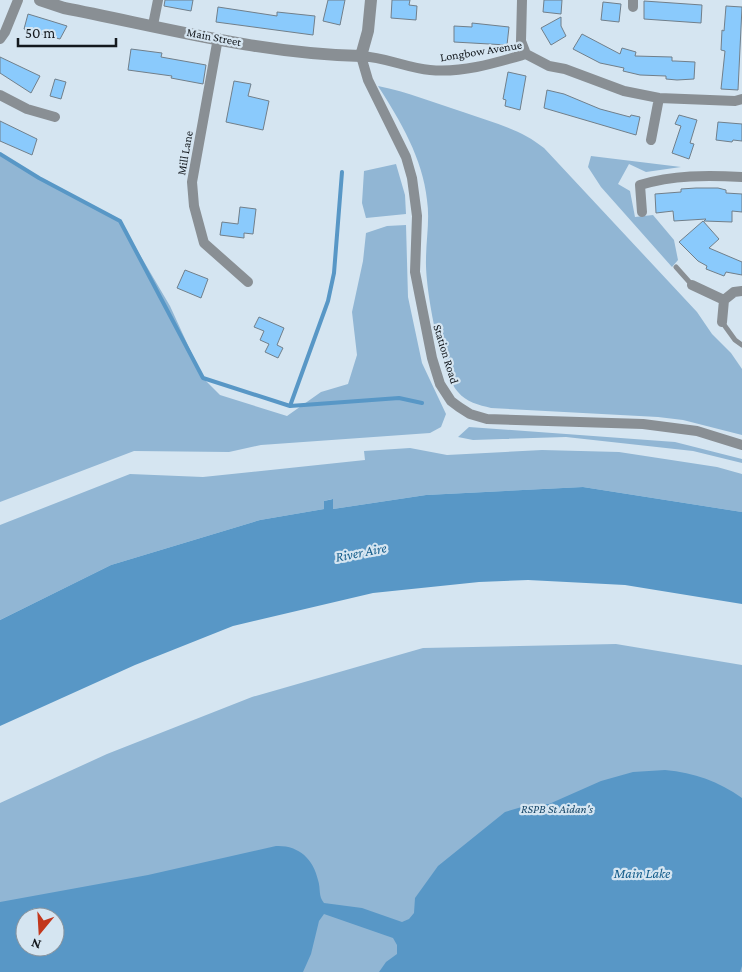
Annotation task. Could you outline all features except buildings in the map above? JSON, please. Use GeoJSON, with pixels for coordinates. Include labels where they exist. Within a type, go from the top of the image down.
{"type":"FeatureCollection","features":[{"type":"Feature","properties":{"kind":"street"},"geometry":{"type":"LineString","coordinates":[[0,38],[5,32],[18,0]]}},
{"type":"Feature","properties":{"kind":"street","name":"Main Street"},"geometry":{"type":"LineString","coordinates":[[40,0],[64,8],[277,49],[330,55],[362,56]]}},
{"type":"Feature","properties":{"kind":"street"},"geometry":{"type":"LineString","coordinates":[[153,25],[158,0]]}},
{"type":"Feature","properties":{"kind":"street"},"geometry":{"type":"LineString","coordinates":[[362,56],[370,18],[371,0]]}},
{"type":"Feature","properties":{"kind":"street"},"geometry":{"type":"LineString","coordinates":[[522,0],[521,41],[526,54]]}},
{"type":"Feature","properties":{"kind":"street","name":"Mill Lane"},"geometry":{"type":"LineString","coordinates":[[218,38],[192,182],[194,206],[204,243],[248,282]]}},
{"type":"Feature","properties":{"kind":"street","name":"Longbow Avenue"},"geometry":{"type":"LineString","coordinates":[[362,56],[430,70],[448,70],[489,64],[526,54],[549,66],[565,69],[624,91],[659,98],[735,101],[742,99]]}},
{"type":"Feature","properties":{"kind":"street","name":"Station Road"},"geometry":{"type":"LineString","coordinates":[[362,56],[368,80],[406,157],[412,178],[417,225],[415,272],[420,308],[440,384],[451,401],[470,414],[487,419],[670,427],[697,431],[742,444]]}},
{"type":"Feature","properties":{"kind":"street"},"geometry":{"type":"LineString","coordinates":[[0,95],[27,109],[55,117]]}},
{"type":"Feature","properties":{"kind":"street"},"geometry":{"type":"LineString","coordinates":[[651,140],[659,98]]}},
{"type":"Feature","properties":{"kind":"street"},"geometry":{"type":"LineString","coordinates":[[642,212],[640,185],[662,178],[710,175],[742,178]]}},
{"type":"Feature","properties":{"kind":"street"},"geometry":{"type":"LineString","coordinates":[[692,284],[724,300]]}},
{"type":"Feature","properties":{"kind":"street"},"geometry":{"type":"LineString","coordinates":[[722,322],[724,300],[734,292],[742,291]]}},
{"type":"Feature","properties":{"kind":"lane"},"geometry":{"type":"LineString","coordinates":[[676,267],[692,284]]}},
{"type":"Feature","properties":{"kind":"lane"},"geometry":{"type":"LineString","coordinates":[[722,322],[735,340],[742,345]]}},
{"type":"Feature","properties":{"kind":"green space"},"geometry":{"type":"Polygon","coordinates":[[[378,86],[411,94],[505,127],[526,136],[544,148],[697,312],[712,334],[731,353],[742,369],[742,435],[683,420],[658,417],[491,408],[473,403],[461,395],[451,381],[445,366],[431,309],[426,273],[428,208],[421,170],[402,126],[378,86]]]}},
{"type":"Feature","properties":{"kind":"green space"},"geometry":{"type":"Polygon","coordinates":[[[0,154],[39,178],[120,221],[170,306],[203,378],[220,395],[287,416],[321,392],[348,384],[357,355],[352,312],[363,261],[366,233],[387,226],[406,225],[408,297],[422,363],[446,414],[441,427],[430,433],[261,445],[229,452],[134,451],[0,502],[0,154]]]}},
{"type":"Feature","properties":{"kind":"green space"},"geometry":{"type":"Polygon","coordinates":[[[591,156],[681,167],[646,172],[629,164],[618,184],[630,191],[635,217],[653,215],[674,240],[678,260],[672,267],[601,187],[588,167],[591,156]]]}},
{"type":"Feature","properties":{"kind":"green space"},"geometry":{"type":"Polygon","coordinates":[[[396,164],[405,195],[406,214],[366,218],[362,203],[364,171],[396,164]]]}},
{"type":"Feature","properties":{"kind":"green space"},"geometry":{"type":"Polygon","coordinates":[[[469,427],[675,442],[742,459],[742,463],[693,451],[566,437],[473,440],[458,437],[469,427]]]}},
{"type":"Feature","properties":{"kind":"green space"},"geometry":{"type":"Polygon","coordinates":[[[410,448],[447,455],[542,450],[619,452],[717,467],[742,474],[742,512],[583,487],[426,495],[333,509],[332,499],[324,501],[324,509],[260,520],[111,565],[0,620],[0,525],[130,474],[203,477],[365,460],[364,451],[410,448]]]}},
{"type":"Feature","properties":{"kind":"green space","name":"RSPB St Aidan's"},"geometry":{"type":"Polygon","coordinates":[[[616,644],[742,665],[742,972],[0,972],[0,803],[107,754],[252,697],[423,648],[616,644]]]}},
{"type":"Feature","properties":{"kind":"water","name":"River Aire"},"geometry":{"type":"Polygon","coordinates":[[[583,487],[742,512],[742,604],[625,585],[528,580],[479,582],[373,593],[233,626],[135,665],[0,726],[0,620],[111,565],[260,520],[324,509],[324,501],[333,499],[333,509],[426,495],[583,487]]]}},
{"type":"Feature","properties":{"kind":"water","name":"Main Lake"},"geometry":{"type":"Polygon","coordinates":[[[665,770],[686,773],[715,782],[742,798],[742,966],[740,972],[379,972],[386,962],[397,954],[397,945],[393,938],[324,914],[319,921],[311,954],[303,972],[0,972],[0,902],[148,875],[276,846],[291,848],[308,859],[316,872],[321,898],[324,903],[362,908],[402,922],[409,919],[414,913],[415,898],[438,866],[505,812],[532,804],[549,804],[601,781],[633,772],[665,770]]]}},
{"type":"Feature","properties":{"kind":"waterway"},"geometry":{"type":"LineString","coordinates":[[0,154],[39,178],[120,221],[203,378],[290,406],[399,398],[422,403]]}},
{"type":"Feature","properties":{"kind":"waterway"},"geometry":{"type":"LineString","coordinates":[[290,406],[328,301],[334,273],[342,172]]}}]}
